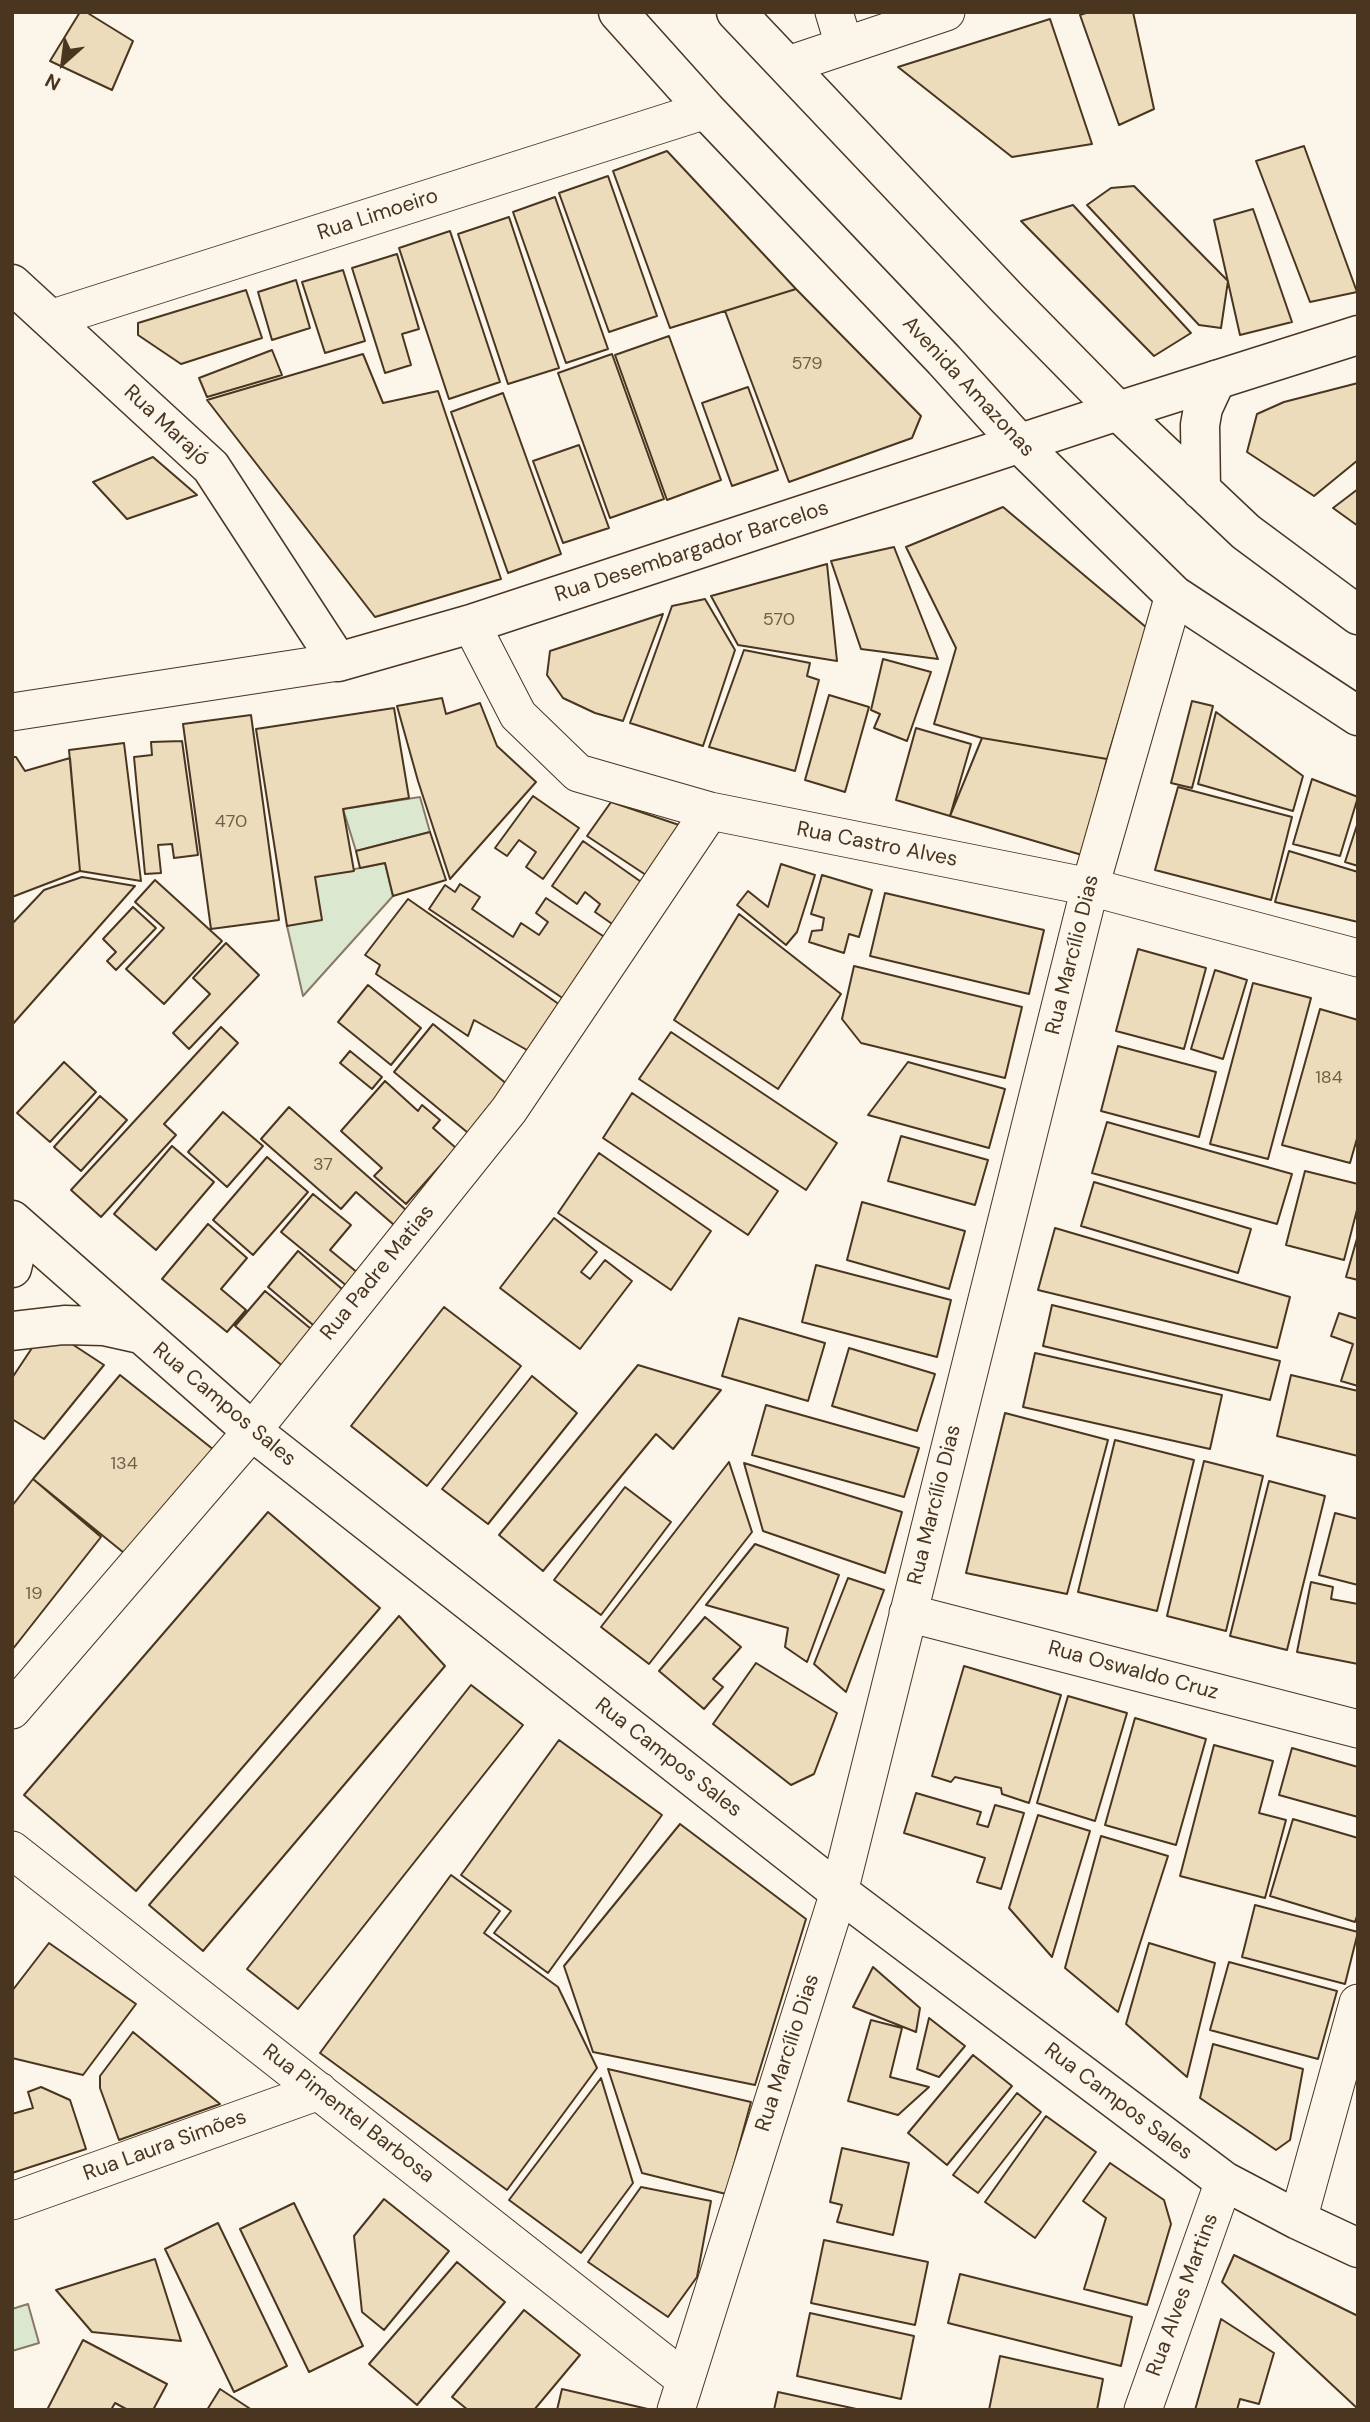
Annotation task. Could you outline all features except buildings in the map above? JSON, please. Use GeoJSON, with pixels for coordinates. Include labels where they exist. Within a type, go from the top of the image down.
{"type":"FeatureCollection","features":[{"type":"Feature","properties":{"kind":"street","name":"Avenida Amazonas"},"geometry":{"type":"LineString","coordinates":[[618,12],[706,110],[944,360],[1020,444],[1174,595],[1358,716]]}},
{"type":"Feature","properties":{"kind":"street"},"geometry":{"type":"LineString","coordinates":[[736,12],[1007,299],[1118,411],[1246,532],[1358,615]]}},
{"type":"Feature","properties":{"kind":"street"},"geometry":{"type":"LineString","coordinates":[[788,65],[839,29],[946,12]]}},
{"type":"Feature","properties":{"kind":"street","name":"Rua Limoeiro"},"geometry":{"type":"LineString","coordinates":[[50,319],[706,110]]}},
{"type":"Feature","properties":{"kind":"street","name":"Rua Marajó"},"geometry":{"type":"LineString","coordinates":[[12,284],[211,467],[338,662]]}},
{"type":"Feature","properties":{"kind":"street","name":"Rua Desembargador Barcelos"},"geometry":{"type":"LineString","coordinates":[[12,712],[338,662],[471,624],[1358,335]]}},
{"type":"Feature","properties":{"kind":"street"},"geometry":{"type":"LineString","coordinates":[[1201,489],[1200,425],[1203,408],[1216,380]]}},
{"type":"Feature","properties":{"kind":"street","name":"Rua Marcílio Dias"},"geometry":{"type":"LineString","coordinates":[[680,2394],[839,1892],[1090,887],[1174,595]]}},
{"type":"Feature","properties":{"kind":"street","name":"Rua Castro Alves"},"geometry":{"type":"LineString","coordinates":[[471,624],[518,715],[578,773],[710,811],[1090,887],[1358,958]]}},
{"type":"Feature","properties":{"kind":"street","name":"Rua Padre Matias"},"geometry":{"type":"LineString","coordinates":[[12,1710],[252,1431],[509,1110],[710,811]]}},
{"type":"Feature","properties":{"kind":"street","name":"Rua Campos Sales"},"geometry":{"type":"LineString","coordinates":[[12,1220],[252,1431],[839,1892],[1224,2181],[1358,2248]]}},
{"type":"Feature","properties":{"kind":"street"},"geometry":{"type":"LineString","coordinates":[[12,1228],[17,1247],[12,1268]]}},
{"type":"Feature","properties":{"kind":"street"},"geometry":{"type":"LineString","coordinates":[[12,1331],[64,1325],[104,1326],[141,1335]]}},
{"type":"Feature","properties":{"kind":"street","name":"Rua Oswaldo Cruz"},"geometry":{"type":"LineString","coordinates":[[908,1612],[1358,1729]]}},
{"type":"Feature","properties":{"kind":"street","name":"Rua Pimentel Barbosa"},"geometry":{"type":"LineString","coordinates":[[12,1850],[319,2091],[680,2394]]}},
{"type":"Feature","properties":{"kind":"street"},"geometry":{"type":"LineString","coordinates":[[1298,2220],[1358,2003]]}},
{"type":"Feature","properties":{"kind":"street","name":"Rua Laura Simões"},"geometry":{"type":"LineString","coordinates":[[12,2201],[319,2091]]}},
{"type":"Feature","properties":{"kind":"street","name":"Rua Alves Martins"},"geometry":{"type":"LineString","coordinates":[[1143,2410],[1224,2181]]}},
{"type":"Feature","properties":{"kind":"green space"},"geometry":{"type":"Polygon","coordinates":[[[420,797],[430,832],[356,851],[343,809],[420,797]]]}},
{"type":"Feature","properties":{"kind":"green space"},"geometry":{"type":"Polygon","coordinates":[[[385,863],[393,896],[303,996],[287,926],[315,877],[385,863]]]}},
{"type":"Feature","properties":{"kind":"green space"},"geometry":{"type":"Polygon","coordinates":[[[28,2304],[39,2343],[12,2351],[12,2309],[28,2304]]]}}]}
